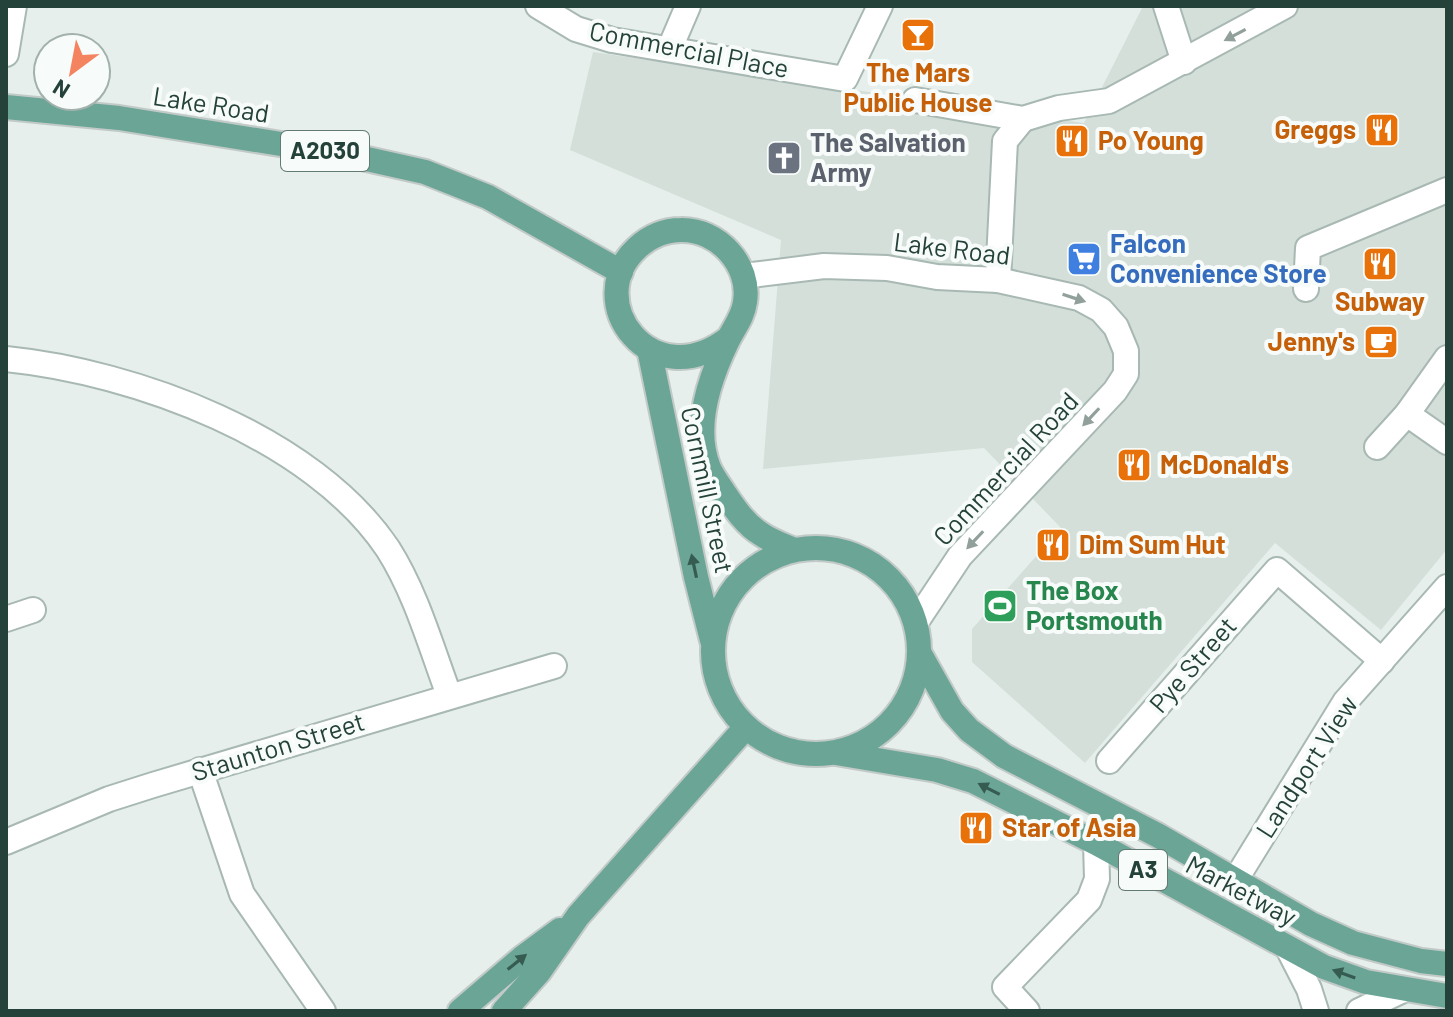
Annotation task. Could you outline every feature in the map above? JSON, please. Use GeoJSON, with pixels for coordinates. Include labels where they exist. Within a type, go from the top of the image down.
{"type":"FeatureCollection","features":[{"type":"Feature","properties":{"kind":"main road","name":"Lake Road"},"geometry":{"type":"LineString","coordinates":[[6,107],[119,118],[349,155],[425,172],[488,197],[621,272]]}},
{"type":"Feature","properties":{"kind":"main road"},"geometry":{"type":"LineString","coordinates":[[684,229],[704,234],[721,244],[735,258],[744,276],[746,298],[741,319],[729,338],[712,351],[691,358],[669,358],[649,349],[624,324],[618,307],[617,289],[621,272],[631,254],[646,240],[664,232],[684,229]]}},
{"type":"Feature","properties":{"kind":"main road","name":"Cornmill Street"},"geometry":{"type":"LineString","coordinates":[[729,338],[708,387],[702,428],[709,468],[736,511],[759,534],[794,550]]}},
{"type":"Feature","properties":{"kind":"main road","name":"Cornmill Street"},"geometry":{"type":"LineString","coordinates":[[649,349],[696,577],[713,642]]}},
{"type":"Feature","properties":{"kind":"main road"},"geometry":{"type":"LineString","coordinates":[[820,548],[845,552],[869,562],[889,578],[905,598],[916,622],[920,654],[913,688],[895,718],[869,740],[836,753],[804,754],[773,745],[746,727],[726,702],[715,673],[713,642],[721,610],[738,583],[763,562],[794,550],[820,548]]}},
{"type":"Feature","properties":{"kind":"main road","name":"Marketway"},"geometry":{"type":"LineString","coordinates":[[920,654],[952,711],[969,730],[1004,756],[1236,879],[1311,924],[1353,943],[1421,961],[1447,964]]}},
{"type":"Feature","properties":{"kind":"main road"},"geometry":{"type":"LineString","coordinates":[[504,1011],[539,972],[578,916],[746,727]]}},
{"type":"Feature","properties":{"kind":"main road","name":"Marketway"},"geometry":{"type":"LineString","coordinates":[[836,753],[937,770],[973,781],[1096,843],[1289,950],[1338,972],[1403,990],[1447,996]]}},
{"type":"Feature","properties":{"kind":"main road"},"geometry":{"type":"LineString","coordinates":[[460,1011],[522,958],[578,916]]}},
{"type":"Feature","properties":{"kind":"street"},"geometry":{"type":"LineString","coordinates":[[6,54],[14,6]]}},
{"type":"Feature","properties":{"kind":"street","name":"Commercial Place"},"geometry":{"type":"LineString","coordinates":[[538,6],[589,34],[612,40],[845,79],[880,6]]}},
{"type":"Feature","properties":{"kind":"street"},"geometry":{"type":"LineString","coordinates":[[670,48],[688,6]]}},
{"type":"Feature","properties":{"kind":"street"},"geometry":{"type":"LineString","coordinates":[[1166,6],[1184,62]]}},
{"type":"Feature","properties":{"kind":"street"},"geometry":{"type":"LineString","coordinates":[[915,100],[1023,119],[1059,108],[1109,101],[1285,6]]}},
{"type":"Feature","properties":{"kind":"street"},"geometry":{"type":"LineString","coordinates":[[998,280],[1005,141],[1023,119]]}},
{"type":"Feature","properties":{"kind":"street"},"geometry":{"type":"LineString","coordinates":[[1306,289],[1308,248],[1447,190]]}},
{"type":"Feature","properties":{"kind":"street","name":"Lake Road"},"geometry":{"type":"LineString","coordinates":[[744,276],[824,266],[887,268],[937,277],[998,280],[1079,298],[1101,310],[1116,327],[1126,351]]}},
{"type":"Feature","properties":{"kind":"street","name":"Commercial Road"},"geometry":{"type":"LineString","coordinates":[[916,622],[960,556],[1115,391],[1126,374],[1126,351]]}},
{"type":"Feature","properties":{"kind":"street"},"geometry":{"type":"LineString","coordinates":[[1377,447],[1407,414],[1447,358]]}},
{"type":"Feature","properties":{"kind":"street"},"geometry":{"type":"LineString","coordinates":[[6,359],[65,367],[165,395],[250,433],[315,476],[352,508],[387,548],[407,587],[449,695]]}},
{"type":"Feature","properties":{"kind":"street"},"geometry":{"type":"LineString","coordinates":[[1407,414],[1447,442]]}},
{"type":"Feature","properties":{"kind":"street","name":"Pye Street"},"geometry":{"type":"LineString","coordinates":[[1109,761],[1277,570],[1382,661]]}},
{"type":"Feature","properties":{"kind":"street","name":"Landport View"},"geometry":{"type":"LineString","coordinates":[[1236,879],[1345,702],[1447,587]]}},
{"type":"Feature","properties":{"kind":"street"},"geometry":{"type":"LineString","coordinates":[[6,619],[33,610]]}},
{"type":"Feature","properties":{"kind":"street","name":"Staunton Street"},"geometry":{"type":"LineString","coordinates":[[6,842],[109,799],[554,666]]}},
{"type":"Feature","properties":{"kind":"street"},"geometry":{"type":"LineString","coordinates":[[200,770],[242,894],[323,1011]]}},
{"type":"Feature","properties":{"kind":"street"},"geometry":{"type":"LineString","coordinates":[[1027,1011],[1005,987],[1089,900],[1097,879],[1096,843]]}},
{"type":"Feature","properties":{"kind":"street"},"geometry":{"type":"LineString","coordinates":[[1289,950],[1309,989],[1316,1011]]}},
{"type":"Feature","properties":{"kind":"street"},"geometry":{"type":"LineString","coordinates":[[1359,1011],[1403,990]]}},
{"type":"Feature","properties":{"kind":"shaded area"},"geometry":{"type":"Polygon","coordinates":[[[1143,6],[1447,6],[1447,549],[1381,630],[1275,543],[1085,763],[972,662],[972,629],[1061,528],[984,448],[763,469],[781,240],[570,150],[593,52],[1084,123],[1143,6]]]}},
{"type":"Feature","properties":{"kind":"place","name":"The Mars Public House"},"geometry":{"type":"Point","coordinates":[918,35]}},
{"type":"Feature","properties":{"kind":"place","name":"Greggs"},"geometry":{"type":"Point","coordinates":[1382,130]}},
{"type":"Feature","properties":{"kind":"place","name":"Po Young"},"geometry":{"type":"Point","coordinates":[1072,141]}},
{"type":"Feature","properties":{"kind":"place","name":"The Salvation Army"},"geometry":{"type":"Point","coordinates":[784,158]}},
{"type":"Feature","properties":{"kind":"place","name":"Falcon Convenience Store"},"geometry":{"type":"Point","coordinates":[1084,259]}},
{"type":"Feature","properties":{"kind":"place","name":"Subway"},"geometry":{"type":"Point","coordinates":[1380,264]}},
{"type":"Feature","properties":{"kind":"place","name":"Jenny's"},"geometry":{"type":"Point","coordinates":[1381,342]}},
{"type":"Feature","properties":{"kind":"place","name":"McDonald's"},"geometry":{"type":"Point","coordinates":[1134,465]}},
{"type":"Feature","properties":{"kind":"place","name":"Dim Sum Hut"},"geometry":{"type":"Point","coordinates":[1053,545]}},
{"type":"Feature","properties":{"kind":"place","name":"The Box Portsmouth"},"geometry":{"type":"Point","coordinates":[1000,606]}},
{"type":"Feature","properties":{"kind":"place","name":"Star of Asia"},"geometry":{"type":"Point","coordinates":[976,828]}}]}
